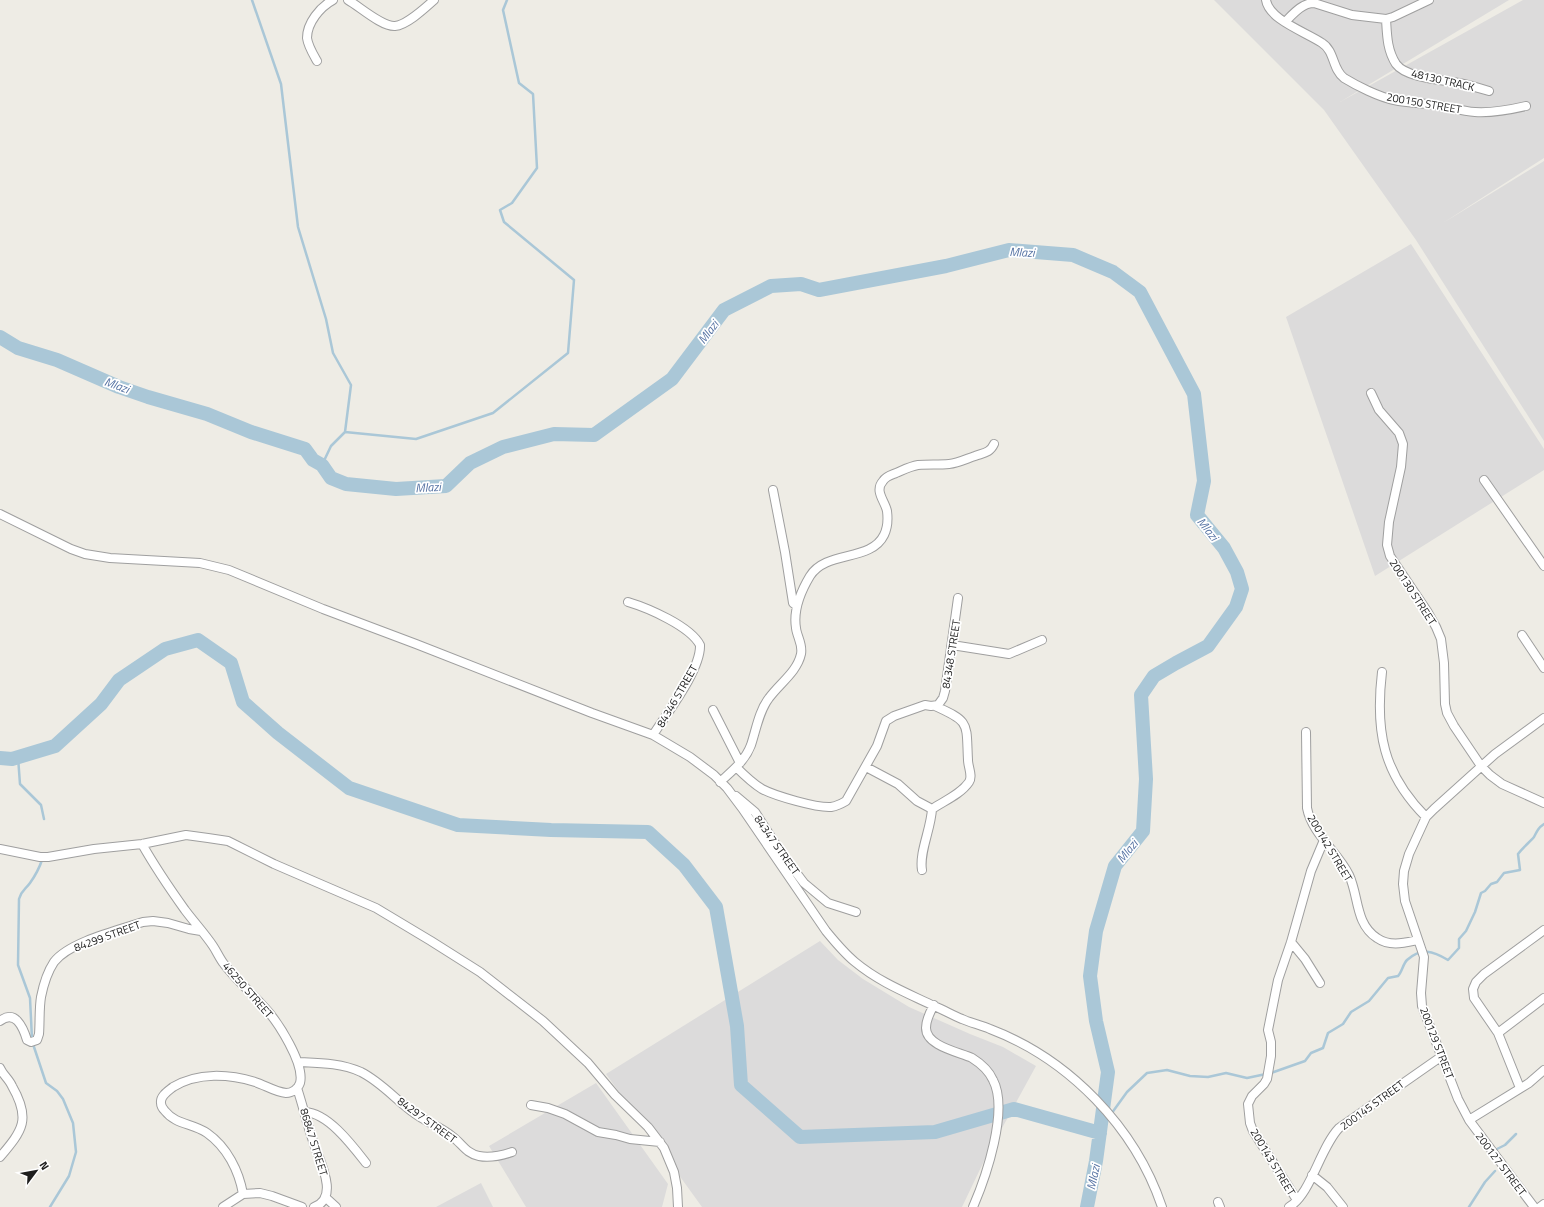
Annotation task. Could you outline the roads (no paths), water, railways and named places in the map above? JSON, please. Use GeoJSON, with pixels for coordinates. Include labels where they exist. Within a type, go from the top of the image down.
{"type":"FeatureCollection","features":[{"type":"Feature","properties":{"kind":"street"},"geometry":{"type":"LineString","coordinates":[[317,61],[307,38],[309,26],[323,6],[332,0]]}},
{"type":"Feature","properties":{"kind":"street"},"geometry":{"type":"LineString","coordinates":[[348,0],[382,22],[395,26],[403,24],[434,0]]}},
{"type":"Feature","properties":{"kind":"street","name":"200150 STREET"},"geometry":{"type":"LineString","coordinates":[[1266,0],[1267,6],[1271,11],[1285,22],[1324,44],[1330,51],[1335,66],[1343,77],[1392,100],[1435,105],[1475,112],[1501,111],[1526,106]]}},
{"type":"Feature","properties":{"kind":"street"},"geometry":{"type":"LineString","coordinates":[[1285,22],[1308,3],[1314,3],[1352,15],[1386,19],[1429,0]]}},
{"type":"Feature","properties":{"kind":"street","name":"48130 TRACK"},"geometry":{"type":"LineString","coordinates":[[1386,19],[1387,40],[1392,56],[1397,65],[1402,69],[1419,76],[1468,85],[1489,91]]}},
{"type":"Feature","properties":{"kind":"street","name":"200130 STREET"},"geometry":{"type":"LineString","coordinates":[[1371,393],[1380,410],[1399,433],[1403,444],[1401,467],[1389,522],[1387,545],[1390,556],[1427,611],[1441,640],[1444,663],[1445,704],[1448,713],[1454,726],[1481,766],[1502,784],[1544,803]]}},
{"type":"Feature","properties":{"kind":"street"},"geometry":{"type":"LineString","coordinates":[[720,782],[735,768],[750,746],[764,705],[791,673],[798,662],[801,653],[801,642],[796,628],[797,606],[808,580],[816,569],[827,561],[854,555],[870,548],[881,541],[885,534],[888,513],[879,488],[882,481],[887,476],[918,465],[941,465],[961,461],[988,452],[994,444]]}},
{"type":"Feature","properties":{"kind":"street"},"geometry":{"type":"LineString","coordinates":[[1484,480],[1544,566]]}},
{"type":"Feature","properties":{"kind":"street"},"geometry":{"type":"LineString","coordinates":[[773,490],[793,603],[797,606]]}},
{"type":"Feature","properties":{"kind":"street"},"geometry":{"type":"LineString","coordinates":[[0,514],[71,549],[85,554],[110,558],[200,563],[228,570],[323,609],[654,735],[690,757],[726,788],[839,947],[854,961],[880,980],[962,1019],[991,1029],[1018,1041],[1039,1054],[1076,1081],[1093,1097],[1123,1132],[1134,1149],[1155,1189],[1162,1207]]}},
{"type":"Feature","properties":{"kind":"street","name":"84348 STREET"},"geometry":{"type":"LineString","coordinates":[[935,706],[940,703],[945,691],[958,598]]}},
{"type":"Feature","properties":{"kind":"street","name":"84346 STREET"},"geometry":{"type":"LineString","coordinates":[[628,602],[658,614],[681,627],[692,635],[700,645],[698,657],[687,682],[654,735]]}},
{"type":"Feature","properties":{"kind":"street"},"geometry":{"type":"LineString","coordinates":[[1522,635],[1544,668]]}},
{"type":"Feature","properties":{"kind":"street"},"geometry":{"type":"LineString","coordinates":[[952,645],[1008,654],[1042,640]]}},
{"type":"Feature","properties":{"kind":"street"},"geometry":{"type":"LineString","coordinates":[[1382,672],[1379,707],[1385,751],[1391,769],[1403,791],[1426,817]]}},
{"type":"Feature","properties":{"kind":"street"},"geometry":{"type":"LineString","coordinates":[[712,710],[735,768],[769,792],[787,798],[826,807],[839,806],[846,802],[877,746],[886,721],[894,716],[925,705],[935,706],[954,714],[962,720],[967,738],[968,762],[971,777],[969,783],[961,790],[932,809],[928,833],[921,859],[922,870]]}},
{"type":"Feature","properties":{"kind":"street","name":"200129 STREET"},"geometry":{"type":"LineString","coordinates":[[1469,1120],[1458,1099],[1422,1006],[1421,993],[1424,957],[1405,901],[1403,884],[1404,870],[1411,848],[1426,817],[1481,766],[1544,718]]}},
{"type":"Feature","properties":{"kind":"street","name":"200142 STREET"},"geometry":{"type":"LineString","coordinates":[[1306,732],[1308,816],[1324,840],[1337,855],[1348,874],[1358,911],[1365,925],[1376,938],[1385,943],[1419,943]]}},
{"type":"Feature","properties":{"kind":"street"},"geometry":{"type":"LineString","coordinates":[[866,767],[898,784],[917,801],[932,809]]}},
{"type":"Feature","properties":{"kind":"street","name":"84347 STREET"},"geometry":{"type":"LineString","coordinates":[[726,788],[741,799],[754,812],[779,850],[804,883],[828,903],[856,912]]}},
{"type":"Feature","properties":{"kind":"street"},"geometry":{"type":"LineString","coordinates":[[0,849],[40,857],[48,857],[94,849],[142,844],[186,835],[228,841],[274,864],[376,908],[431,940],[480,972],[543,1021],[588,1062],[615,1095],[648,1127],[660,1142],[674,1172],[678,1207]]}},
{"type":"Feature","properties":{"kind":"street","name":"200143 STREET"},"geometry":{"type":"LineString","coordinates":[[1297,1200],[1262,1147],[1252,1128],[1248,1104],[1252,1096],[1268,1079],[1271,1056],[1271,1042],[1268,1030],[1269,1019],[1283,961],[1291,942],[1311,871],[1324,840]]}},
{"type":"Feature","properties":{"kind":"street","name":"46250 STREET"},"geometry":{"type":"LineString","coordinates":[[142,844],[170,889],[213,946],[223,964],[269,1013],[298,1062],[300,1078],[297,1088]]}},
{"type":"Feature","properties":{"kind":"street","name":"84299 STREET"},"geometry":{"type":"LineString","coordinates":[[0,1021],[4,1017],[12,1017],[19,1022],[27,1040],[31,1042],[37,1040],[39,1034],[41,996],[54,963],[63,953],[80,944],[143,922],[153,921],[201,931]]}},
{"type":"Feature","properties":{"kind":"street"},"geometry":{"type":"LineString","coordinates":[[1520,1088],[1498,1033],[1474,998],[1473,988],[1476,982],[1484,974],[1544,930]]}},
{"type":"Feature","properties":{"kind":"street"},"geometry":{"type":"LineString","coordinates":[[1291,942],[1305,959],[1320,983]]}},
{"type":"Feature","properties":{"kind":"street"},"geometry":{"type":"LineString","coordinates":[[1498,1033],[1544,998]]}},
{"type":"Feature","properties":{"kind":"street"},"geometry":{"type":"LineString","coordinates":[[934,1005],[929,1015],[926,1028],[930,1039],[936,1044],[972,1058],[989,1073],[995,1083],[998,1105],[996,1139],[974,1207]]}},
{"type":"Feature","properties":{"kind":"street","name":"200145 STREET"},"geometry":{"type":"LineString","coordinates":[[1289,1207],[1297,1200],[1331,1138],[1339,1128],[1442,1056]]}},
{"type":"Feature","properties":{"kind":"street","name":"84297 STREET"},"geometry":{"type":"LineString","coordinates":[[298,1062],[336,1064],[363,1073],[375,1080],[416,1115],[436,1125],[454,1137],[472,1154],[481,1157],[504,1155],[512,1152]]}},
{"type":"Feature","properties":{"kind":"street"},"geometry":{"type":"LineString","coordinates":[[0,1068],[2,1073],[12,1084],[24,1116],[21,1128],[0,1157]]}},
{"type":"Feature","properties":{"kind":"street"},"geometry":{"type":"LineString","coordinates":[[1469,1120],[1520,1088],[1544,1070]]}},
{"type":"Feature","properties":{"kind":"street"},"geometry":{"type":"LineString","coordinates":[[243,1194],[237,1172],[220,1144],[201,1129],[177,1122],[169,1116],[162,1106],[162,1096],[176,1085],[187,1081],[212,1076],[234,1077],[280,1092],[293,1092],[297,1088]]}},
{"type":"Feature","properties":{"kind":"street","name":"86847 STREET"},"geometry":{"type":"LineString","coordinates":[[297,1088],[313,1142],[325,1173],[325,1197]]}},
{"type":"Feature","properties":{"kind":"street"},"geometry":{"type":"LineString","coordinates":[[531,1105],[548,1108],[564,1114],[598,1132],[630,1139],[660,1142]]}},
{"type":"Feature","properties":{"kind":"street"},"geometry":{"type":"LineString","coordinates":[[305,1112],[317,1114],[332,1126],[366,1163]]}},
{"type":"Feature","properties":{"kind":"street","name":"200127 STREET"},"geometry":{"type":"LineString","coordinates":[[1469,1120],[1534,1207]]}},
{"type":"Feature","properties":{"kind":"street"},"geometry":{"type":"LineString","coordinates":[[1312,1175],[1327,1187],[1343,1207]]}},
{"type":"Feature","properties":{"kind":"street"},"geometry":{"type":"LineString","coordinates":[[223,1207],[243,1194],[260,1193],[302,1207]]}},
{"type":"Feature","properties":{"kind":"street"},"geometry":{"type":"LineString","coordinates":[[314,1207],[321,1204],[325,1197],[336,1207]]}},
{"type":"Feature","properties":{"kind":"street"},"geometry":{"type":"LineString","coordinates":[[1540,1207],[1544,1204]]}},
{"type":"Feature","properties":{"kind":"waterway"},"geometry":{"type":"LineString","coordinates":[[252,0],[281,84],[298,227],[326,319],[333,353],[351,385],[345,432],[331,446],[322,465]]}},
{"type":"Feature","properties":{"kind":"waterway"},"geometry":{"type":"LineString","coordinates":[[345,432],[416,439],[493,413],[568,353],[574,280],[504,222],[500,210],[512,203],[537,168],[533,94],[519,83],[503,10],[507,0]]}},
{"type":"Feature","properties":{"kind":"waterway","name":"Mlazi"},"geometry":{"type":"LineString","coordinates":[[0,337],[18,348],[57,360],[119,387],[207,414],[251,432],[305,449],[313,460],[322,465],[331,478],[346,484],[396,489],[446,486],[470,463],[503,447],[554,434],[594,435],[672,379],[724,310],[771,286],[801,284],[819,290],[946,266],[1009,250],[1073,255],[1113,272],[1140,292],[1194,394],[1204,481],[1197,515],[1224,548],[1237,572],[1242,589],[1236,607],[1208,646],[1154,676],[1141,695],[1146,779],[1143,831],[1115,866],[1096,931],[1090,976],[1096,1021],[1108,1072],[1096,1161],[1087,1207]]}},
{"type":"Feature","properties":{"kind":"waterway"},"geometry":{"type":"LineString","coordinates":[[0,758],[12,759],[55,746],[101,704],[119,680],[165,649],[198,640],[231,663],[243,702],[278,733],[349,788],[458,825],[551,830],[648,832],[684,865],[716,907],[737,1026],[741,1085],[800,1137],[935,1132],[1014,1109],[1100,1133]]}},
{"type":"Feature","properties":{"kind":"waterway"},"geometry":{"type":"LineString","coordinates":[[18,757],[20,784],[41,805],[44,819]]}},
{"type":"Feature","properties":{"kind":"waterway"},"geometry":{"type":"LineString","coordinates":[[1271,1073],[1305,1061],[1311,1053],[1323,1048],[1328,1033],[1343,1024],[1351,1012],[1369,1001],[1388,978],[1398,976],[1407,960],[1412,956],[1417,953],[1427,952],[1437,954],[1448,960],[1459,948],[1459,939],[1466,931],[1475,912],[1481,893],[1491,884],[1497,882],[1504,873],[1520,870],[1518,854],[1544,824]]}},
{"type":"Feature","properties":{"kind":"waterway"},"geometry":{"type":"LineString","coordinates":[[32,1039],[30,998],[18,965],[19,899],[22,891],[35,875],[42,860]]}},
{"type":"Feature","properties":{"kind":"waterway"},"geometry":{"type":"LineString","coordinates":[[33,1044],[46,1083],[57,1091],[63,1099],[73,1123],[76,1152],[69,1176],[50,1207]]}},
{"type":"Feature","properties":{"kind":"waterway"},"geometry":{"type":"LineString","coordinates":[[1101,1128],[1127,1092],[1147,1073],[1167,1070],[1190,1076],[1208,1077],[1226,1073],[1247,1078],[1266,1074]]}},
{"type":"Feature","properties":{"kind":"waterway"},"geometry":{"type":"LineString","coordinates":[[1495,1150],[1505,1145],[1516,1134]]}},
{"type":"Feature","properties":{"kind":"waterway"},"geometry":{"type":"LineString","coordinates":[[1469,1207],[1485,1182],[1495,1171]]}}]}
